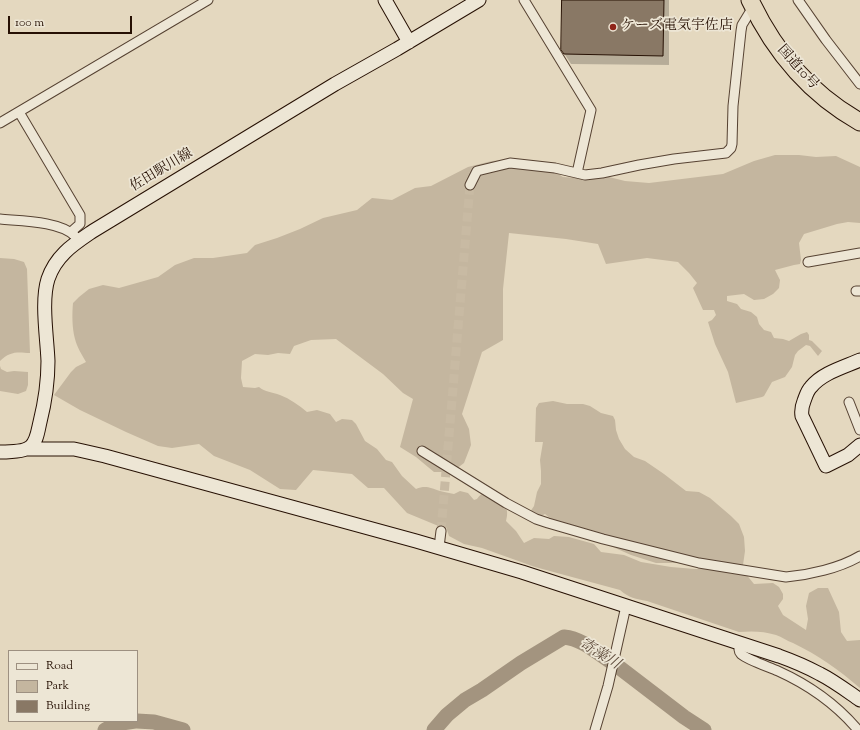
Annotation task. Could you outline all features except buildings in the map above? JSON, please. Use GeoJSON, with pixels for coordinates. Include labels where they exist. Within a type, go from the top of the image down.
{"type":"FeatureCollection","features":[{"type":"Feature","properties":{"kind":"highway","name":"国道10号"},"geometry":{"type":"LineString","coordinates":[[751,4],[774,44],[806,82],[831,104],[860,122]]}},
{"type":"Feature","properties":{"kind":"street"},"geometry":{"type":"LineString","coordinates":[[0,123],[208,0]]}},
{"type":"Feature","properties":{"kind":"street"},"geometry":{"type":"LineString","coordinates":[[384,0],[409,42]]}},
{"type":"Feature","properties":{"kind":"street","name":"佐田駅川線"},"geometry":{"type":"LineString","coordinates":[[28,449],[36,437],[45,397],[48,368],[45,303],[46,286],[54,265],[61,255],[68,249],[75,236],[479,0]]}},
{"type":"Feature","properties":{"kind":"street"},"geometry":{"type":"LineString","coordinates":[[524,0],[591,110],[577,173]]}},
{"type":"Feature","properties":{"kind":"street"},"geometry":{"type":"LineString","coordinates":[[798,0],[826,40],[860,84]]}},
{"type":"Feature","properties":{"kind":"street"},"geometry":{"type":"LineString","coordinates":[[470,185],[477,171],[510,163],[555,168],[585,174],[602,173],[674,159],[726,153],[729,151],[732,144],[733,106],[742,25],[751,4]]}},
{"type":"Feature","properties":{"kind":"street"},"geometry":{"type":"LineString","coordinates":[[0,219],[49,224],[60,227],[75,236],[80,224],[80,215],[18,112]]}},
{"type":"Feature","properties":{"kind":"street"},"geometry":{"type":"LineString","coordinates":[[808,262],[860,253]]}},
{"type":"Feature","properties":{"kind":"street"},"geometry":{"type":"LineString","coordinates":[[860,360],[835,370],[811,386],[807,392],[801,410],[802,416],[826,466],[848,455],[860,444]]}},
{"type":"Feature","properties":{"kind":"street"},"geometry":{"type":"LineString","coordinates":[[849,402],[860,430]]}},
{"type":"Feature","properties":{"kind":"street"},"geometry":{"type":"LineString","coordinates":[[0,452],[28,449],[74,450],[99,454],[439,547],[522,572],[779,656],[802,665],[837,684],[860,700]]}},
{"type":"Feature","properties":{"kind":"street"},"geometry":{"type":"LineString","coordinates":[[422,451],[500,499],[536,519],[603,539],[692,561],[786,577],[838,566],[860,556]]}},
{"type":"Feature","properties":{"kind":"street"},"geometry":{"type":"LineString","coordinates":[[439,547],[441,531]]}},
{"type":"Feature","properties":{"kind":"street"},"geometry":{"type":"LineString","coordinates":[[595,730],[608,686],[626,606]]}},
{"type":"Feature","properties":{"kind":"street"},"geometry":{"type":"LineString","coordinates":[[740,643],[738,650],[740,654],[790,676],[816,691],[842,712],[858,730]]}},
{"type":"Feature","properties":{"kind":"green space"},"geometry":{"type":"Polygon","coordinates":[[[775,155],[816,157],[836,156],[860,167],[860,223],[848,222],[837,224],[804,234],[799,243],[800,264],[775,270],[780,280],[779,288],[773,294],[764,299],[754,300],[744,294],[727,296],[727,301],[737,304],[741,309],[751,312],[757,317],[759,324],[764,330],[771,332],[774,338],[789,341],[807,332],[809,335],[809,340],[822,351],[818,356],[810,346],[806,345],[798,351],[795,355],[792,367],[785,377],[772,382],[762,397],[736,403],[728,372],[715,344],[708,322],[716,315],[714,310],[703,310],[693,288],[697,283],[678,262],[647,258],[606,264],[598,244],[509,233],[503,289],[503,340],[482,352],[462,414],[469,429],[471,445],[464,463],[452,472],[434,472],[416,457],[400,447],[413,399],[403,393],[383,374],[336,339],[311,340],[294,346],[290,354],[255,354],[242,361],[241,378],[243,387],[259,387],[266,391],[280,395],[294,402],[307,412],[317,410],[330,414],[336,422],[342,419],[352,420],[356,424],[365,441],[377,449],[386,460],[392,462],[402,476],[416,489],[428,487],[454,494],[460,491],[468,493],[474,500],[482,494],[486,494],[495,502],[505,506],[507,510],[506,521],[516,531],[524,543],[534,538],[549,539],[554,536],[569,537],[594,544],[601,552],[624,555],[641,562],[671,567],[719,569],[732,574],[738,572],[745,573],[754,584],[773,583],[779,587],[783,594],[783,599],[778,606],[783,615],[806,630],[808,619],[806,606],[809,593],[818,588],[828,588],[839,612],[841,632],[847,641],[860,640],[860,688],[820,658],[776,635],[748,631],[739,632],[647,601],[633,598],[620,590],[535,567],[482,548],[464,544],[449,536],[446,527],[436,525],[407,513],[384,488],[368,488],[352,474],[313,470],[296,490],[280,489],[250,470],[214,456],[199,444],[172,448],[158,446],[80,410],[54,395],[71,372],[76,367],[86,362],[75,339],[72,312],[73,303],[89,289],[103,285],[119,288],[158,277],[175,265],[194,258],[213,258],[247,253],[255,245],[300,229],[323,218],[357,210],[372,198],[392,200],[415,188],[431,186],[468,167],[492,161],[515,159],[540,162],[563,177],[579,178],[605,176],[625,181],[649,183],[723,174],[754,161],[775,155]]]}},
{"type":"Feature","properties":{"kind":"green space"},"geometry":{"type":"Polygon","coordinates":[[[0,258],[14,259],[24,262],[27,269],[30,353],[21,352],[10,354],[0,361],[0,258]]]}},
{"type":"Feature","properties":{"kind":"green space"},"geometry":{"type":"Polygon","coordinates":[[[0,366],[1,369],[7,372],[28,372],[28,385],[26,391],[18,394],[0,391],[0,366]]]}},
{"type":"Feature","properties":{"kind":"green space"},"geometry":{"type":"Polygon","coordinates":[[[553,401],[567,404],[583,404],[590,406],[601,413],[613,416],[619,439],[625,449],[634,457],[645,461],[686,491],[699,492],[710,498],[731,516],[739,524],[744,537],[745,551],[743,565],[733,569],[685,563],[656,563],[631,555],[552,520],[545,514],[533,520],[528,515],[534,506],[537,492],[541,484],[540,460],[543,442],[535,442],[536,408],[539,403],[553,401]]]}},
{"type":"Feature","properties":{"kind":"waterway","name":"寄藻川"},"geometry":{"type":"LineString","coordinates":[[434,730],[447,715],[465,700],[564,637],[571,638],[585,644],[704,730]]}},
{"type":"Feature","properties":{"kind":"waterway","name":"寄藻川"},"geometry":{"type":"LineString","coordinates":[[138,721],[154,722],[183,730]]}},
{"type":"Feature","properties":{"kind":"waterway","name":"寄藻川"},"geometry":{"type":"LineString","coordinates":[[105,730],[116,724],[129,722]]}},
{"type":"Feature","properties":{"kind":"tunnel"},"geometry":{"type":"LineString","coordinates":[[441,531],[470,185]]}},
{"type":"Feature","properties":{"kind":"place","name":"ケーズ電気宇佐店"},"geometry":{"type":"Point","coordinates":[613,27]}}]}
